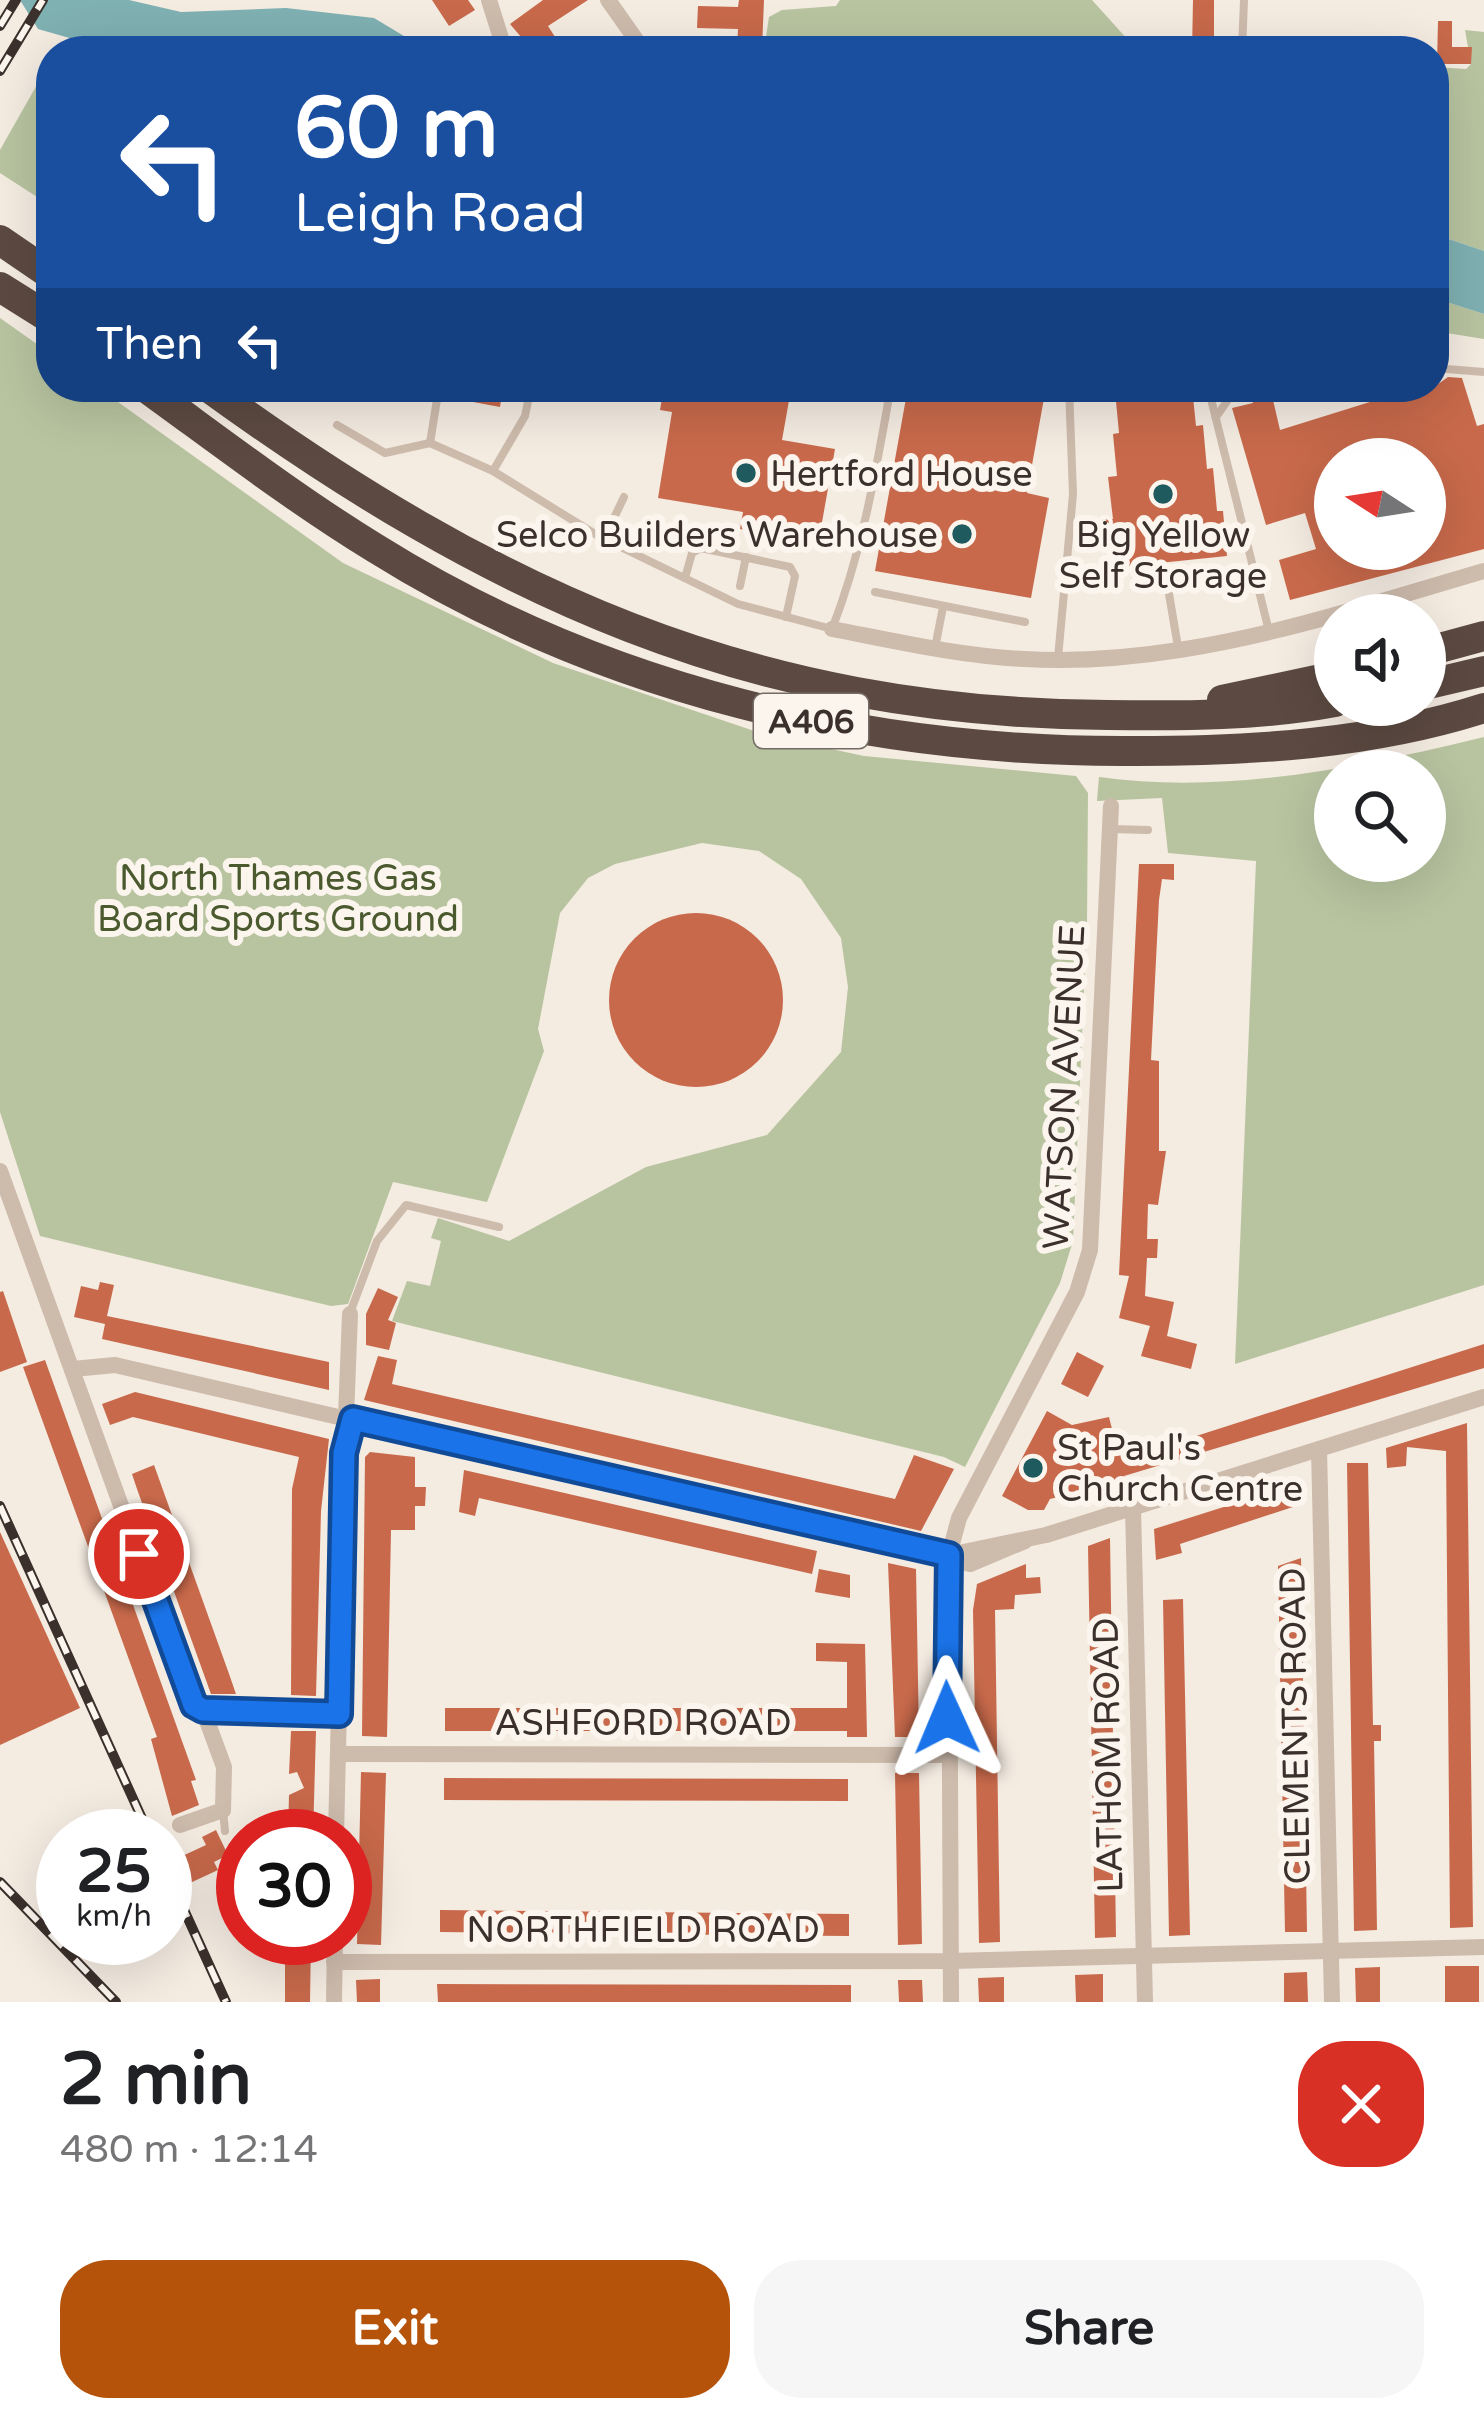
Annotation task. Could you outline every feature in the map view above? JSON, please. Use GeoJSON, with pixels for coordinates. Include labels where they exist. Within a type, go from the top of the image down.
{"type":"FeatureCollection","features":[{"type":"Feature","properties":{"kind":"highway"},"geometry":{"type":"LineString","coordinates":[[0,240],[36,264]]}},
{"type":"Feature","properties":{"kind":"highway"},"geometry":{"type":"LineString","coordinates":[[0,286],[36,309]]}},
{"type":"Feature","properties":{"kind":"highway","name":"A406"},"geometry":{"type":"LineString","coordinates":[[167,402],[392,558],[558,640],[653,678],[751,708],[854,730],[1063,752],[1260,751],[1419,741],[1484,726]]}},
{"type":"Feature","properties":{"kind":"highway","name":"A406"},"geometry":{"type":"LineString","coordinates":[[230,402],[412,526],[574,607],[760,671],[962,708],[1171,716],[1314,706]]}},
{"type":"Feature","properties":{"kind":"highway"},"geometry":{"type":"LineString","coordinates":[[1446,646],[1484,636]]}},
{"type":"Feature","properties":{"kind":"highway"},"geometry":{"type":"LineString","coordinates":[[1446,680],[1484,671]]}},
{"type":"Feature","properties":{"kind":"highway","name":"A406"},"geometry":{"type":"LineString","coordinates":[[1171,716],[1314,681]]}},
{"type":"Feature","properties":{"kind":"highway","name":"A406"},"geometry":{"type":"LineString","coordinates":[[1260,751],[1484,708]]}},
{"type":"Feature","properties":{"kind":"street"},"geometry":{"type":"LineString","coordinates":[[489,0],[500,36]]}},
{"type":"Feature","properties":{"kind":"street"},"geometry":{"type":"LineString","coordinates":[[608,0],[633,36]]}},
{"type":"Feature","properties":{"kind":"street"},"geometry":{"type":"LineString","coordinates":[[1406,594],[1484,571]]}},
{"type":"Feature","properties":{"kind":"street"},"geometry":{"type":"LineString","coordinates":[[832,629],[935,650],[1058,660],[1178,649],[1314,621]]}},
{"type":"Feature","properties":{"kind":"street","name":"WATSON AVENUE"},"geometry":{"type":"LineString","coordinates":[[952,2002],[949,1555],[959,1519],[1077,1292],[1090,1250],[1111,806]]}},
{"type":"Feature","properties":{"kind":"street"},"geometry":{"type":"LineString","coordinates":[[0,1171],[191,1698],[203,1710],[224,1767],[223,1809]]}},
{"type":"Feature","properties":{"kind":"street"},"geometry":{"type":"LineString","coordinates":[[337,1809],[350,1314]]}},
{"type":"Feature","properties":{"kind":"street"},"geometry":{"type":"LineString","coordinates":[[73,1369],[115,1365],[949,1555],[970,1564],[1025,1541],[1484,1397]]}},
{"type":"Feature","properties":{"kind":"street","name":"CLEMENTS ROAD"},"geometry":{"type":"LineString","coordinates":[[1319,1449],[1332,2002]]}},
{"type":"Feature","properties":{"kind":"street","name":"LATHOM ROAD"},"geometry":{"type":"LineString","coordinates":[[1132,1508],[1145,2002]]}},
{"type":"Feature","properties":{"kind":"street"},"geometry":{"type":"LineString","coordinates":[[203,1710],[339,1714]]}},
{"type":"Feature","properties":{"kind":"street","name":"ASHFORD ROAD"},"geometry":{"type":"LineString","coordinates":[[338,1754],[948,1755]]}},
{"type":"Feature","properties":{"kind":"street","name":"NORTHFIELD ROAD"},"geometry":{"type":"LineString","coordinates":[[372,1962],[951,1961],[1484,1947]]}},
{"type":"Feature","properties":{"kind":"street"},"geometry":{"type":"LineString","coordinates":[[334,1965],[334,2002]]}},
{"type":"Feature","properties":{"kind":"lane"},"geometry":{"type":"LineString","coordinates":[[1243,36],[1244,0]]}},
{"type":"Feature","properties":{"kind":"lane"},"geometry":{"type":"LineString","coordinates":[[1449,369],[1484,372]]}},
{"type":"Feature","properties":{"kind":"lane"},"geometry":{"type":"LineString","coordinates":[[430,443],[437,402]]}},
{"type":"Feature","properties":{"kind":"lane"},"geometry":{"type":"LineString","coordinates":[[493,471],[525,416],[528,402]]}},
{"type":"Feature","properties":{"kind":"lane"},"geometry":{"type":"LineString","coordinates":[[337,424],[385,453],[430,443],[493,471],[604,539],[738,604],[832,629],[855,571],[887,402]]}},
{"type":"Feature","properties":{"kind":"lane"},"geometry":{"type":"LineString","coordinates":[[1058,660],[1073,494],[1070,402]]}},
{"type":"Feature","properties":{"kind":"lane"},"geometry":{"type":"LineString","coordinates":[[1212,402],[1270,633]]}},
{"type":"Feature","properties":{"kind":"lane"},"geometry":{"type":"LineString","coordinates":[[1216,418],[1227,402]]}},
{"type":"Feature","properties":{"kind":"lane"},"geometry":{"type":"LineString","coordinates":[[604,539],[624,497]]}},
{"type":"Feature","properties":{"kind":"lane"},"geometry":{"type":"LineString","coordinates":[[685,578],[695,550],[795,569],[786,616]]}},
{"type":"Feature","properties":{"kind":"lane"},"geometry":{"type":"LineString","coordinates":[[740,586],[746,557]]}},
{"type":"Feature","properties":{"kind":"lane"},"geometry":{"type":"LineString","coordinates":[[1178,649],[1168,588],[1182,574],[1210,570]]}},
{"type":"Feature","properties":{"kind":"lane"},"geometry":{"type":"LineString","coordinates":[[875,592],[1025,622]]}},
{"type":"Feature","properties":{"kind":"lane"},"geometry":{"type":"LineString","coordinates":[[935,650],[943,607]]}},
{"type":"Feature","properties":{"kind":"lane"},"geometry":{"type":"LineString","coordinates":[[1110,829],[1148,830]]}},
{"type":"Feature","properties":{"kind":"lane"},"geometry":{"type":"LineString","coordinates":[[350,1314],[377,1241],[406,1204],[499,1227]]}},
{"type":"Feature","properties":{"kind":"green space"},"geometry":{"type":"Polygon","coordinates":[[[840,0],[1092,0],[1124,36],[766,36],[769,17],[782,10],[836,6],[840,0]]]}},
{"type":"Feature","properties":{"kind":"green space"},"geometry":{"type":"Polygon","coordinates":[[[1465,30],[1484,32],[1484,251],[1449,239],[1449,68],[1466,69],[1471,64],[1465,30]]]}},
{"type":"Feature","properties":{"kind":"green space"},"geometry":{"type":"Polygon","coordinates":[[[36,86],[36,196],[0,173],[0,150],[36,86]]]}},
{"type":"Feature","properties":{"kind":"green space"},"geometry":{"type":"Polygon","coordinates":[[[1449,303],[1484,314],[1484,339],[1449,333],[1449,303]]]}},
{"type":"Feature","properties":{"kind":"green space","name":"North Thames Gas Board Sports Ground"},"geometry":{"type":"Polygon","coordinates":[[[0,318],[36,343],[36,402],[118,402],[343,563],[553,663],[766,735],[864,756],[1076,776],[1088,793],[1073,1241],[1060,1283],[965,1467],[944,1457],[392,1321],[407,1281],[430,1286],[441,1241],[431,1238],[438,1218],[509,1241],[646,1167],[767,1135],[841,1052],[848,987],[841,938],[801,879],[759,851],[702,843],[615,864],[588,878],[560,913],[538,1029],[544,1051],[487,1202],[393,1182],[348,1304],[331,1306],[40,1236],[0,1112],[0,318]]]}},
{"type":"Feature","properties":{"kind":"green space"},"geometry":{"type":"Polygon","coordinates":[[[1484,737],[1484,1285],[1235,1364],[1256,861],[1168,853],[1162,798],[1097,801],[1099,777],[1195,783],[1314,772],[1314,882],[1446,882],[1446,750],[1428,750],[1484,737]]]}},
{"type":"Feature","properties":{"kind":"water"},"geometry":{"type":"Polygon","coordinates":[[[20,0],[129,0],[181,12],[286,8],[374,18],[404,36],[62,36],[38,29],[20,0]]]}},
{"type":"Feature","properties":{"kind":"water"},"geometry":{"type":"Polygon","coordinates":[[[1449,239],[1484,251],[1484,314],[1449,303],[1449,239]]]}},
{"type":"Feature","properties":{"kind":"building"},"geometry":{"type":"Polygon","coordinates":[[[432,0],[468,0],[475,10],[449,26],[432,0]]]}},
{"type":"Feature","properties":{"kind":"building"},"geometry":{"type":"Polygon","coordinates":[[[543,0],[588,0],[548,26],[554,36],[520,36],[510,24],[543,0]]]}},
{"type":"Feature","properties":{"kind":"building"},"geometry":{"type":"Polygon","coordinates":[[[739,0],[764,0],[763,36],[738,36],[738,29],[697,28],[698,6],[738,7],[739,0]]]}},
{"type":"Feature","properties":{"kind":"building"},"geometry":{"type":"Polygon","coordinates":[[[1193,0],[1214,0],[1214,36],[1192,36],[1193,0]]]}},
{"type":"Feature","properties":{"kind":"building"},"geometry":{"type":"Polygon","coordinates":[[[1438,21],[1452,21],[1452,47],[1472,47],[1471,64],[1449,64],[1449,36],[1438,36],[1438,21]]]}},
{"type":"Feature","properties":{"kind":"building"},"geometry":{"type":"Polygon","coordinates":[[[1449,377],[1462,378],[1477,426],[1484,424],[1484,549],[1446,559],[1446,438],[1314,438],[1314,542],[1305,513],[1266,525],[1232,408],[1273,402],[1280,430],[1370,402],[1449,402],[1449,377]]]}},
{"type":"Feature","properties":{"kind":"building","name":"Hertford House"},"geometry":{"type":"Polygon","coordinates":[[[661,402],[789,402],[782,440],[835,449],[821,528],[807,526],[805,540],[740,529],[743,512],[658,498],[672,412],[660,410],[661,402]]]}},
{"type":"Feature","properties":{"kind":"building"},"geometry":{"type":"Polygon","coordinates":[[[905,402],[1043,402],[1027,493],[1049,498],[1031,598],[875,571],[905,402]]]}},
{"type":"Feature","properties":{"kind":"building","name":"Big Yellow Self Storage"},"geometry":{"type":"Polygon","coordinates":[[[1116,402],[1194,402],[1196,426],[1203,425],[1207,469],[1213,468],[1217,511],[1223,511],[1227,556],[1111,568],[1106,519],[1113,519],[1108,477],[1117,476],[1113,434],[1119,433],[1116,402]]]}},
{"type":"Feature","properties":{"kind":"building"},"geometry":{"type":"Polygon","coordinates":[[[1314,550],[1314,570],[1404,570],[1290,600],[1279,560],[1314,550]]]}},
{"type":"Feature","properties":{"kind":"building"},"geometry":{"type":"Polygon","coordinates":[[[1139,864],[1174,864],[1174,880],[1162,879],[1159,900],[1151,1060],[1159,1061],[1159,1151],[1166,1151],[1158,1205],[1148,1204],[1147,1239],[1158,1239],[1157,1258],[1147,1258],[1145,1296],[1174,1302],[1167,1336],[1197,1344],[1191,1369],[1141,1356],[1150,1326],[1119,1318],[1129,1276],[1119,1275],[1139,864]]]}},
{"type":"Feature","properties":{"kind":"building"},"geometry":{"type":"Polygon","coordinates":[[[696,913],[729,920],[758,938],[776,967],[783,1000],[776,1033],[758,1062],[729,1080],[696,1087],[663,1080],[634,1062],[616,1033],[609,1000],[616,967],[634,938],[663,920],[696,913]]]}},
{"type":"Feature","properties":{"kind":"building"},"geometry":{"type":"Polygon","coordinates":[[[100,1282],[114,1285],[107,1316],[329,1362],[329,1390],[102,1339],[105,1324],[74,1317],[81,1286],[98,1290],[100,1282]]]}},
{"type":"Feature","properties":{"kind":"building"},"geometry":{"type":"Polygon","coordinates":[[[378,1288],[398,1297],[388,1320],[396,1323],[389,1350],[366,1345],[366,1314],[378,1288]]]}},
{"type":"Feature","properties":{"kind":"building"},"geometry":{"type":"Polygon","coordinates":[[[0,1292],[27,1362],[0,1372],[0,1292]]]}},
{"type":"Feature","properties":{"kind":"building"},"geometry":{"type":"Polygon","coordinates":[[[1484,1344],[1484,1368],[1124,1476],[1125,1481],[1050,1499],[1044,1510],[1028,1510],[1002,1496],[1047,1411],[1072,1425],[1109,1417],[1118,1453],[1163,1439],[1165,1446],[1484,1344]]]}},
{"type":"Feature","properties":{"kind":"building"},"geometry":{"type":"Polygon","coordinates":[[[1077,1352],[1104,1366],[1088,1397],[1061,1384],[1077,1352]]]}},
{"type":"Feature","properties":{"kind":"building"},"geometry":{"type":"Polygon","coordinates":[[[378,1356],[397,1360],[392,1384],[895,1499],[914,1455],[954,1469],[921,1531],[364,1400],[378,1356]]]}},
{"type":"Feature","properties":{"kind":"building"},"geometry":{"type":"Polygon","coordinates":[[[45,1360],[196,1780],[191,1781],[199,1805],[189,1809],[170,1809],[151,1739],[157,1737],[23,1367],[45,1360]]]}},
{"type":"Feature","properties":{"kind":"building"},"geometry":{"type":"Polygon","coordinates":[[[135,1392],[329,1439],[321,1511],[316,1696],[291,1695],[292,1489],[299,1457],[133,1417],[110,1425],[102,1404],[135,1392]]]}},
{"type":"Feature","properties":{"kind":"building"},"geometry":{"type":"Polygon","coordinates":[[[1467,1423],[1473,1927],[1450,1928],[1446,1451],[1407,1447],[1406,1466],[1387,1468],[1386,1448],[1467,1423]]]}},
{"type":"Feature","properties":{"kind":"building"},"geometry":{"type":"Polygon","coordinates":[[[370,1452],[415,1457],[415,1487],[426,1487],[425,1506],[415,1506],[415,1530],[391,1530],[387,1737],[362,1736],[365,1457],[370,1452]]]}},
{"type":"Feature","properties":{"kind":"building"},"geometry":{"type":"Polygon","coordinates":[[[1347,1463],[1368,1463],[1373,1725],[1381,1725],[1381,1741],[1374,1741],[1377,1930],[1354,1931],[1347,1463]]]}},
{"type":"Feature","properties":{"kind":"building"},"geometry":{"type":"Polygon","coordinates":[[[154,1465],[236,1694],[211,1694],[137,1489],[132,1474],[154,1465]]]}},
{"type":"Feature","properties":{"kind":"building"},"geometry":{"type":"Polygon","coordinates":[[[464,1470],[817,1551],[812,1574],[479,1498],[475,1516],[459,1512],[464,1470]]]}},
{"type":"Feature","properties":{"kind":"building"},"geometry":{"type":"Polygon","coordinates":[[[1297,1484],[1302,1504],[1180,1544],[1182,1553],[1156,1560],[1154,1529],[1297,1484]]]}},
{"type":"Feature","properties":{"kind":"building"},"geometry":{"type":"Polygon","coordinates":[[[0,1532],[80,1708],[0,1745],[0,1532]]]}},
{"type":"Feature","properties":{"kind":"building"},"geometry":{"type":"Polygon","coordinates":[[[1110,1538],[1116,1937],[1095,1938],[1088,1546],[1110,1538]]]}},
{"type":"Feature","properties":{"kind":"building"},"geometry":{"type":"Polygon","coordinates":[[[1301,1558],[1307,1932],[1285,1932],[1278,1566],[1301,1558]]]}},
{"type":"Feature","properties":{"kind":"building"},"geometry":{"type":"Polygon","coordinates":[[[888,1563],[916,1569],[919,1737],[895,1737],[888,1563]]]}},
{"type":"Feature","properties":{"kind":"building"},"geometry":{"type":"Polygon","coordinates":[[[1026,1564],[1026,1578],[1040,1577],[1041,1593],[1015,1595],[1014,1609],[995,1610],[1000,1942],[979,1943],[973,1610],[977,1584],[1026,1564]]]}},
{"type":"Feature","properties":{"kind":"building"},"geometry":{"type":"Polygon","coordinates":[[[819,1569],[850,1575],[850,1598],[815,1592],[819,1569]]]}},
{"type":"Feature","properties":{"kind":"building"},"geometry":{"type":"Polygon","coordinates":[[[1183,1599],[1190,1935],[1169,1936],[1163,1600],[1183,1599]]]}},
{"type":"Feature","properties":{"kind":"building"},"geometry":{"type":"Polygon","coordinates":[[[816,1643],[865,1644],[867,1737],[847,1737],[847,1731],[445,1731],[445,1708],[847,1708],[847,1662],[816,1661],[816,1643]]]}},
{"type":"Feature","properties":{"kind":"building"},"geometry":{"type":"Polygon","coordinates":[[[291,1731],[316,1731],[314,1809],[289,1809],[289,1795],[304,1788],[297,1772],[289,1774],[291,1731]]]}},
{"type":"Feature","properties":{"kind":"building"},"geometry":{"type":"Polygon","coordinates":[[[361,1772],[386,1773],[381,1945],[372,1945],[372,1809],[360,1809],[361,1772]]]}},
{"type":"Feature","properties":{"kind":"building"},"geometry":{"type":"Polygon","coordinates":[[[895,1773],[919,1773],[922,1944],[898,1945],[895,1773]]]}},
{"type":"Feature","properties":{"kind":"building"},"geometry":{"type":"Polygon","coordinates":[[[444,1778],[848,1779],[848,1801],[444,1800],[444,1778]]]}},
{"type":"Feature","properties":{"kind":"building"},"geometry":{"type":"Polygon","coordinates":[[[216,1830],[216,1871],[192,1882],[192,1852],[206,1845],[202,1837],[216,1830]]]}},
{"type":"Feature","properties":{"kind":"building"},"geometry":{"type":"Polygon","coordinates":[[[440,1910],[849,1914],[849,1936],[440,1932],[440,1910]]]}},
{"type":"Feature","properties":{"kind":"building"},"geometry":{"type":"Polygon","coordinates":[[[285,1965],[311,1965],[310,2002],[285,2002],[285,1965]]]}},
{"type":"Feature","properties":{"kind":"building"},"geometry":{"type":"Polygon","coordinates":[[[1445,1966],[1479,1966],[1479,2002],[1445,2002],[1445,1966]]]}},
{"type":"Feature","properties":{"kind":"building"},"geometry":{"type":"Polygon","coordinates":[[[1380,1967],[1380,2002],[1356,2002],[1355,1968],[1380,1967]]]}},
{"type":"Feature","properties":{"kind":"building"},"geometry":{"type":"Polygon","coordinates":[[[1307,1972],[1308,2002],[1284,2002],[1284,1973],[1307,1972]]]}},
{"type":"Feature","properties":{"kind":"building"},"geometry":{"type":"Polygon","coordinates":[[[1103,1974],[1103,2002],[1076,2002],[1075,1975],[1103,1974]]]}},
{"type":"Feature","properties":{"kind":"building"},"geometry":{"type":"Polygon","coordinates":[[[1004,1977],[1004,2002],[979,2002],[978,1978],[1004,1977]]]}},
{"type":"Feature","properties":{"kind":"building"},"geometry":{"type":"Polygon","coordinates":[[[380,1979],[380,2002],[357,2002],[356,1980],[380,1979]]]}},
{"type":"Feature","properties":{"kind":"building"},"geometry":{"type":"Polygon","coordinates":[[[898,1980],[922,1980],[923,2002],[899,2002],[898,1980]]]}},
{"type":"Feature","properties":{"kind":"building"},"geometry":{"type":"Polygon","coordinates":[[[437,1984],[851,1985],[851,2002],[438,2002],[437,1984]]]}},
{"type":"Feature","properties":{"kind":"railway"},"geometry":{"type":"LineString","coordinates":[[0,26],[16,0]]}},
{"type":"Feature","properties":{"kind":"railway"},"geometry":{"type":"LineString","coordinates":[[0,71],[43,0]]}},
{"type":"Feature","properties":{"kind":"railway"},"geometry":{"type":"LineString","coordinates":[[0,1506],[138,1809]]}},
{"type":"Feature","properties":{"kind":"railway"},"geometry":{"type":"LineString","coordinates":[[0,1882],[116,2002]]}},
{"type":"Feature","properties":{"kind":"railway"},"geometry":{"type":"LineString","coordinates":[[192,1927],[226,2002]]}},
{"type":"Feature","properties":{"kind":"place","name":"Hertford House"},"geometry":{"type":"Point","coordinates":[746,473]}},
{"type":"Feature","properties":{"kind":"place","name":"Big Yellow Self Storage"},"geometry":{"type":"Point","coordinates":[1163,494]}},
{"type":"Feature","properties":{"kind":"place","name":"Selco Builders Warehouse"},"geometry":{"type":"Point","coordinates":[962,534]}},
{"type":"Feature","properties":{"kind":"place","name":"St Paul's Church Centre"},"geometry":{"type":"Point","coordinates":[1033,1468]}},
{"type":"Feature","properties":{"kind":"route"},"geometry":{"type":"LineString","coordinates":[[139,1554],[194,1705],[203,1710],[339,1714],[344,1453],[353,1419],[949,1555],[947,1718]]}}]}
